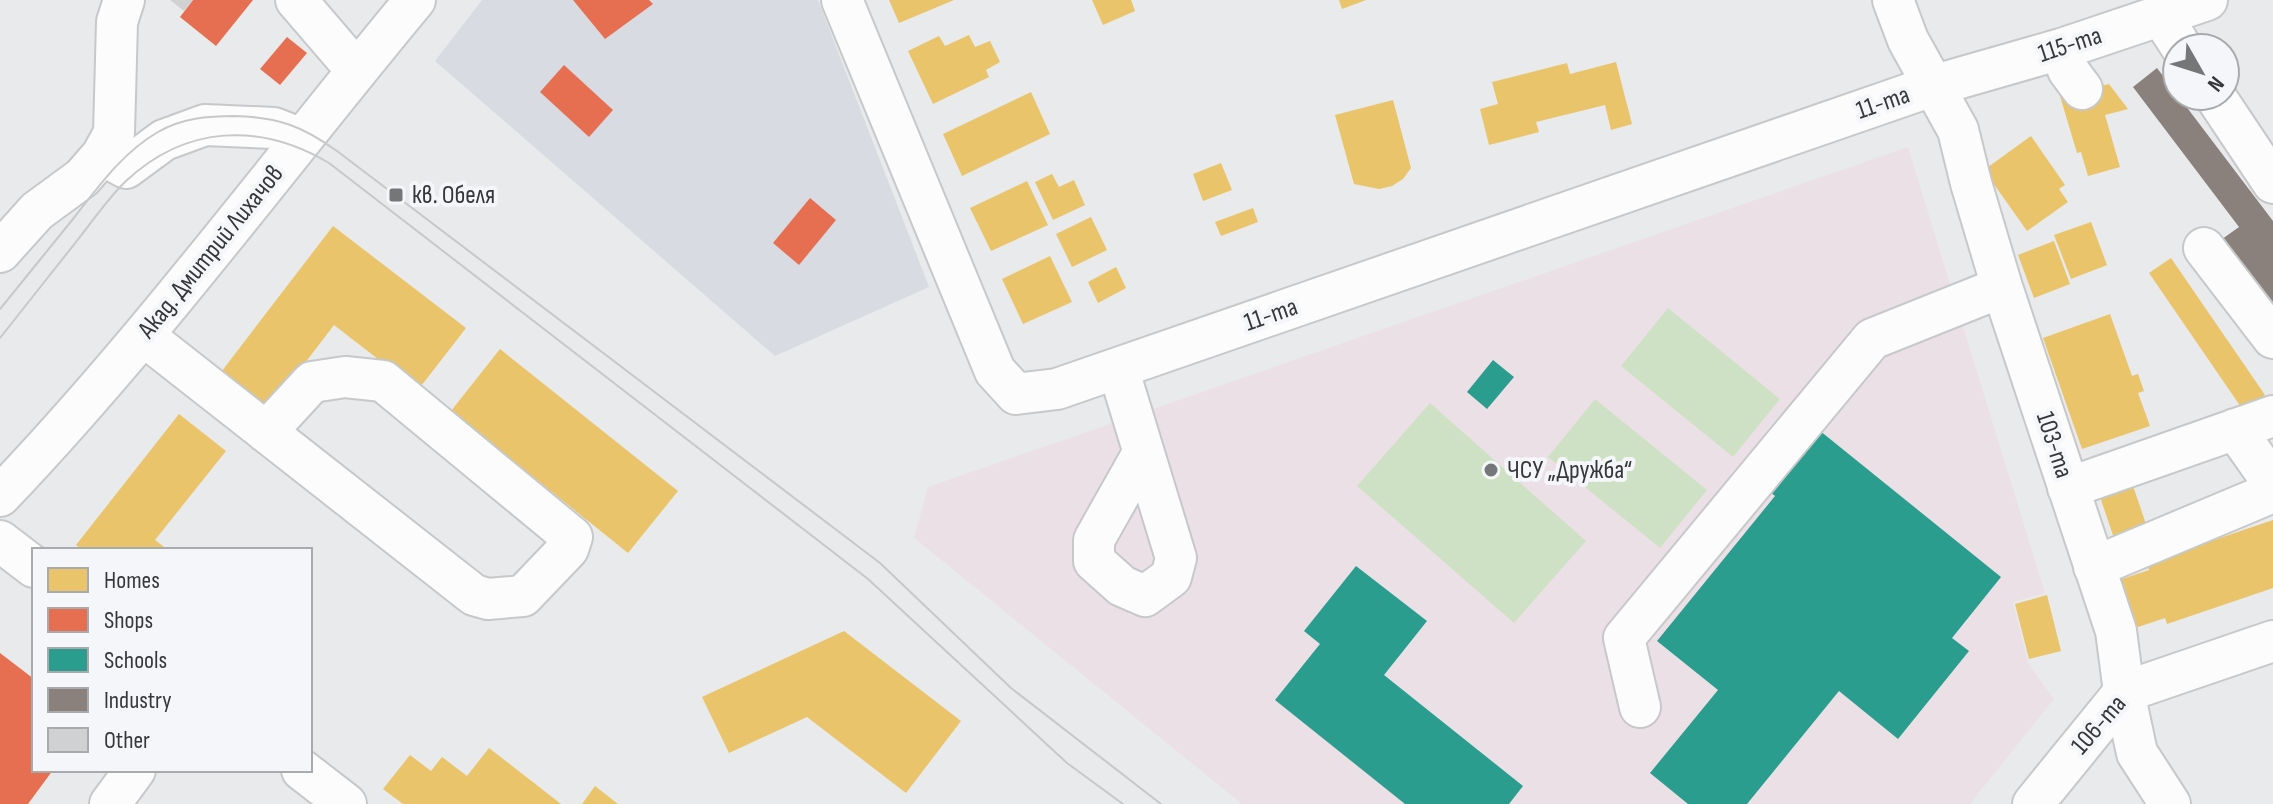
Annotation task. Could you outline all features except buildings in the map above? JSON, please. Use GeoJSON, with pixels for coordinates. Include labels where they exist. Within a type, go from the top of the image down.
{"type":"FeatureCollection","features":[{"type":"Feature","properties":{"kind":"street"},"geometry":{"type":"LineString","coordinates":[[0,252],[37,211],[82,178],[102,155],[114,133],[117,22],[124,0]]}},
{"type":"Feature","properties":{"kind":"street"},"geometry":{"type":"LineString","coordinates":[[296,0],[357,71]]}},
{"type":"Feature","properties":{"kind":"street","name":"Акад. Дмитрий Лихачов"},"geometry":{"type":"LineString","coordinates":[[0,496],[73,420],[144,336],[415,0]]}},
{"type":"Feature","properties":{"kind":"street","name":"11-та"},"geometry":{"type":"LineString","coordinates":[[842,0],[995,371],[1016,394],[1057,389],[1932,86]]}},
{"type":"Feature","properties":{"kind":"street","name":"103-та"},"geometry":{"type":"LineString","coordinates":[[1893,0],[1908,40],[1958,130],[2002,287],[2116,631],[2124,692],[2137,753],[2170,804]]}},
{"type":"Feature","properties":{"kind":"street","name":"115-та"},"geometry":{"type":"LineString","coordinates":[[2172,32],[2207,0]]}},
{"type":"Feature","properties":{"kind":"street","name":"115-та"},"geometry":{"type":"LineString","coordinates":[[1932,86],[2061,49],[2161,34]]}},
{"type":"Feature","properties":{"kind":"street"},"geometry":{"type":"LineString","coordinates":[[2061,49],[2068,70],[2082,89]]}},
{"type":"Feature","properties":{"kind":"street"},"geometry":{"type":"LineString","coordinates":[[2226,112],[2273,183]]}},
{"type":"Feature","properties":{"kind":"street"},"geometry":{"type":"LineString","coordinates":[[102,155],[126,168],[164,140],[205,125],[274,128],[302,139]]}},
{"type":"Feature","properties":{"kind":"street"},"geometry":{"type":"LineString","coordinates":[[2204,248],[2273,338]]}},
{"type":"Feature","properties":{"kind":"street"},"geometry":{"type":"LineString","coordinates":[[1640,707],[1624,638],[1872,339],[2002,287]]}},
{"type":"Feature","properties":{"kind":"street"},"geometry":{"type":"LineString","coordinates":[[144,336],[266,432],[474,595],[488,599],[523,596],[568,549],[572,537],[383,381],[345,377],[312,382],[266,432]]}},
{"type":"Feature","properties":{"kind":"street"},"geometry":{"type":"LineString","coordinates":[[1118,368],[1143,453]]}},
{"type":"Feature","properties":{"kind":"street"},"geometry":{"type":"LineString","coordinates":[[2068,488],[2273,416]]}},
{"type":"Feature","properties":{"kind":"street"},"geometry":{"type":"LineString","coordinates":[[2235,429],[2273,483]]}},
{"type":"Feature","properties":{"kind":"street"},"geometry":{"type":"LineString","coordinates":[[2094,567],[2273,492]]}},
{"type":"Feature","properties":{"kind":"street"},"geometry":{"type":"LineString","coordinates":[[0,541],[32,565]]}},
{"type":"Feature","properties":{"kind":"street","name":"106-та"},"geometry":{"type":"LineString","coordinates":[[2033,804],[2124,692],[2273,641]]}},
{"type":"Feature","properties":{"kind":"street"},"geometry":{"type":"LineString","coordinates":[[110,804],[134,772]]}},
{"type":"Feature","properties":{"kind":"street"},"geometry":{"type":"LineString","coordinates":[[305,772],[346,804]]}},
{"type":"Feature","properties":{"kind":"shaded area"},"geometry":{"type":"Polygon","coordinates":[[[482,0],[818,0],[929,287],[775,356],[435,61],[482,0]]]}},
{"type":"Feature","properties":{"kind":"shaded area","name":"ЧСУ „Дружба“"},"geometry":{"type":"Polygon","coordinates":[[[1908,147],[2045,593],[2013,602],[2028,663],[2054,699],[1970,804],[1242,804],[914,538],[928,487],[1908,147]]]}},
{"type":"Feature","properties":{"kind":"green space"},"geometry":{"type":"Polygon","coordinates":[[[1668,308],[1780,399],[1733,457],[1621,366],[1668,308]]]}},
{"type":"Feature","properties":{"kind":"green space"},"geometry":{"type":"Polygon","coordinates":[[[1595,399],[1707,490],[1660,548],[1548,457],[1595,399]]]}},
{"type":"Feature","properties":{"kind":"green space"},"geometry":{"type":"Polygon","coordinates":[[[1430,403],[1586,541],[1514,623],[1357,486],[1430,403]]]}},
{"type":"Feature","properties":{"kind":"tram line"},"geometry":{"type":"LineString","coordinates":[[0,309],[112,171],[133,150],[158,132],[186,121],[225,116],[264,118],[301,129],[337,151],[880,563],[1011,688],[1161,804]]}},
{"type":"Feature","properties":{"kind":"tram line"},"geometry":{"type":"LineString","coordinates":[[0,338],[113,195],[149,162],[198,140],[224,136],[250,136],[303,150],[329,163],[868,579],[1067,763],[1123,804]]}},
{"type":"Feature","properties":{"kind":"place","name":"кв. Обеля"},"geometry":{"type":"Point","coordinates":[396,195]}},
{"type":"Feature","properties":{"kind":"place","name":"ЧСУ „Дружба“"},"geometry":{"type":"Point","coordinates":[1491,470]}}]}
